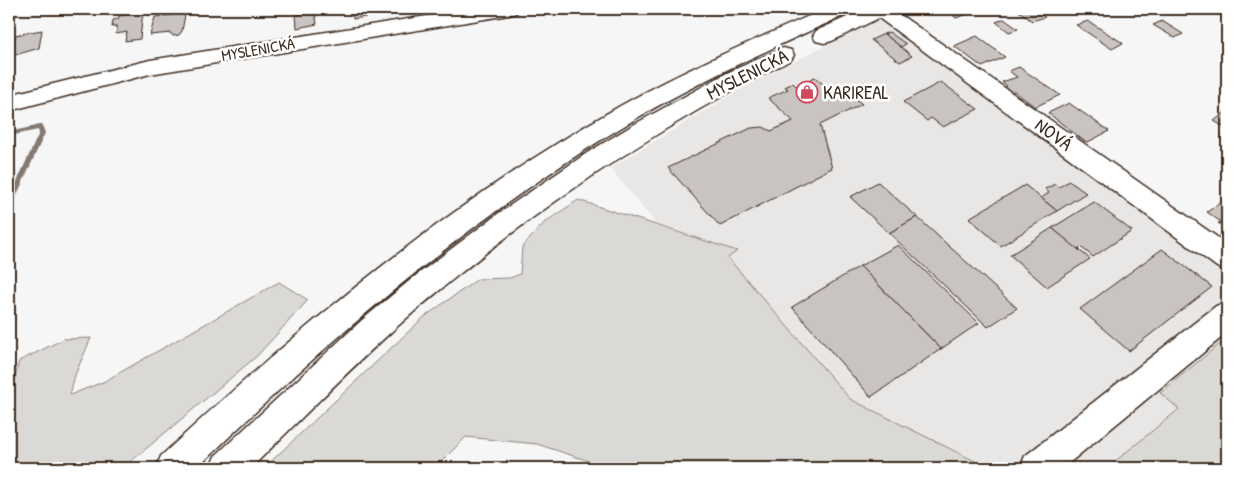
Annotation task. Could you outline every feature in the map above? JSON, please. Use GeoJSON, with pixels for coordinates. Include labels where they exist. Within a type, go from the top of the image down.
{"type":"FeatureCollection","features":[{"type":"Feature","properties":{"kind":"main road","name":"MYSLENICKÁ"},"geometry":{"type":"LineString","coordinates":[[9,103],[150,67],[510,9]]}},
{"type":"Feature","properties":{"kind":"main road","name":"MYSLENICKÁ"},"geometry":{"type":"LineString","coordinates":[[609,138],[740,55],[842,9]]}},
{"type":"Feature","properties":{"kind":"main road","name":"MYSLENICKÁ"},"geometry":{"type":"LineString","coordinates":[[609,138],[693,101],[880,9]]}},
{"type":"Feature","properties":{"kind":"main road","name":"NOVÁ"},"geometry":{"type":"LineString","coordinates":[[880,9],[1227,259]]}},
{"type":"Feature","properties":{"kind":"main road"},"geometry":{"type":"LineString","coordinates":[[172,468],[282,365],[399,267],[487,204],[609,138]]}},
{"type":"Feature","properties":{"kind":"main road"},"geometry":{"type":"LineString","coordinates":[[227,468],[318,380],[423,286],[609,138]]}},
{"type":"Feature","properties":{"kind":"main road"},"geometry":{"type":"LineString","coordinates":[[1037,468],[1227,315]]}},
{"type":"Feature","properties":{"kind":"shaded area"},"geometry":{"type":"Polygon","coordinates":[[[894,10],[1227,250],[1227,338],[1161,392],[1179,409],[1107,468],[989,468],[850,399],[728,258],[736,251],[656,224],[610,168],[748,85],[894,10]]]}},
{"type":"Feature","properties":{"kind":"shaded area"},"geometry":{"type":"Polygon","coordinates":[[[578,200],[737,251],[728,258],[850,399],[989,468],[610,468],[537,444],[466,437],[435,468],[264,468],[424,317],[478,279],[510,278],[520,274],[522,247],[544,223],[578,200]]]}},
{"type":"Feature","properties":{"kind":"shaded area"},"geometry":{"type":"Polygon","coordinates":[[[279,282],[308,300],[257,356],[123,468],[9,468],[9,403],[19,361],[64,339],[91,338],[75,375],[70,395],[105,381],[279,282]]]}},
{"type":"Feature","properties":{"kind":"shaded area"},"geometry":{"type":"Polygon","coordinates":[[[1227,338],[1227,468],[1107,468],[1179,409],[1160,393],[1227,338]]]}},
{"type":"Feature","properties":{"kind":"building"},"geometry":{"type":"Polygon","coordinates":[[[370,9],[372,16],[353,19],[352,10],[370,9]]]}},
{"type":"Feature","properties":{"kind":"building"},"geometry":{"type":"Polygon","coordinates":[[[946,9],[963,9],[968,14],[956,18],[946,9]]]}},
{"type":"Feature","properties":{"kind":"building"},"geometry":{"type":"Polygon","coordinates":[[[1016,9],[1034,9],[1045,17],[1032,21],[1016,9]]]}},
{"type":"Feature","properties":{"kind":"building"},"geometry":{"type":"Polygon","coordinates":[[[143,11],[140,39],[125,41],[127,32],[116,34],[117,26],[112,27],[113,20],[118,19],[119,16],[143,11]]]}},
{"type":"Feature","properties":{"kind":"building"},"geometry":{"type":"Polygon","coordinates":[[[315,12],[317,24],[297,28],[296,15],[315,12]]]}},
{"type":"Feature","properties":{"kind":"building"},"geometry":{"type":"Polygon","coordinates":[[[185,15],[182,31],[179,35],[173,36],[171,33],[150,35],[155,17],[185,15]]]}},
{"type":"Feature","properties":{"kind":"building"},"geometry":{"type":"Polygon","coordinates":[[[1004,19],[1018,29],[1009,32],[996,22],[1004,19]]]}},
{"type":"Feature","properties":{"kind":"building"},"geometry":{"type":"Polygon","coordinates":[[[1088,21],[1123,43],[1112,49],[1076,25],[1088,21]]]}},
{"type":"Feature","properties":{"kind":"building"},"geometry":{"type":"Polygon","coordinates":[[[1162,21],[1183,34],[1175,38],[1153,25],[1162,21]]]}},
{"type":"Feature","properties":{"kind":"building"},"geometry":{"type":"Polygon","coordinates":[[[42,30],[39,48],[12,56],[15,35],[42,30]]]}},
{"type":"Feature","properties":{"kind":"building"},"geometry":{"type":"Polygon","coordinates":[[[889,32],[906,44],[901,47],[884,34],[889,32]]]}},
{"type":"Feature","properties":{"kind":"building"},"geometry":{"type":"Polygon","coordinates":[[[884,34],[912,56],[900,62],[871,40],[884,34]]]}},
{"type":"Feature","properties":{"kind":"building"},"geometry":{"type":"Polygon","coordinates":[[[977,36],[1005,57],[982,67],[954,46],[977,36]]]}},
{"type":"Feature","properties":{"kind":"building"},"geometry":{"type":"Polygon","coordinates":[[[1019,67],[1060,95],[1035,107],[1014,91],[1009,93],[1002,88],[1007,86],[1002,82],[1017,77],[1009,71],[1019,67]]]}},
{"type":"Feature","properties":{"kind":"building"},"geometry":{"type":"Polygon","coordinates":[[[815,77],[838,97],[847,92],[862,104],[820,125],[832,168],[720,226],[668,168],[751,128],[763,127],[771,131],[793,121],[768,98],[788,89],[785,87],[793,83],[796,86],[815,77]]]}},
{"type":"Feature","properties":{"kind":"building"},"geometry":{"type":"Polygon","coordinates":[[[941,82],[978,109],[943,127],[931,118],[927,121],[903,102],[941,82]]]}},
{"type":"Feature","properties":{"kind":"building"},"geometry":{"type":"Polygon","coordinates":[[[1069,103],[1109,131],[1088,142],[1084,141],[1048,113],[1069,103]]]}},
{"type":"Feature","properties":{"kind":"building"},"geometry":{"type":"Polygon","coordinates":[[[1227,111],[1227,129],[1214,121],[1227,111]]]}},
{"type":"Feature","properties":{"kind":"building"},"geometry":{"type":"Polygon","coordinates":[[[1069,181],[1086,193],[1057,211],[1041,198],[1049,193],[1045,189],[1055,184],[1059,187],[1069,181]]]}},
{"type":"Feature","properties":{"kind":"building"},"geometry":{"type":"Polygon","coordinates":[[[878,182],[917,217],[889,233],[850,197],[878,182]]]}},
{"type":"Feature","properties":{"kind":"building"},"geometry":{"type":"Polygon","coordinates":[[[1025,185],[1057,211],[1001,246],[969,218],[1025,185]]]}},
{"type":"Feature","properties":{"kind":"building"},"geometry":{"type":"Polygon","coordinates":[[[1094,202],[1132,231],[1093,257],[1081,247],[1078,250],[1052,228],[1094,202]]]}},
{"type":"Feature","properties":{"kind":"building"},"geometry":{"type":"Polygon","coordinates":[[[1220,203],[1227,208],[1227,230],[1218,223],[1221,222],[1207,212],[1220,203]]]}},
{"type":"Feature","properties":{"kind":"building"},"geometry":{"type":"Polygon","coordinates":[[[917,217],[1017,308],[988,327],[889,233],[917,217]]]}},
{"type":"Feature","properties":{"kind":"building"},"geometry":{"type":"Polygon","coordinates":[[[1052,228],[1090,259],[1047,287],[1010,255],[1052,228]]]}},
{"type":"Feature","properties":{"kind":"building"},"geometry":{"type":"Polygon","coordinates":[[[898,245],[979,323],[941,349],[860,266],[898,245]]]}},
{"type":"Feature","properties":{"kind":"building"},"geometry":{"type":"Polygon","coordinates":[[[1162,249],[1212,287],[1129,351],[1080,309],[1162,249]]]}},
{"type":"Feature","properties":{"kind":"building"},"geometry":{"type":"Polygon","coordinates":[[[860,266],[941,349],[871,397],[792,307],[860,266]]]}},
{"type":"Feature","properties":{"kind":"waterway"},"geometry":{"type":"LineString","coordinates":[[9,134],[40,127],[42,133],[9,206]]}},
{"type":"Feature","properties":{"kind":"place","name":"KARIREAL"},"geometry":{"type":"Point","coordinates":[807,92]}}]}
